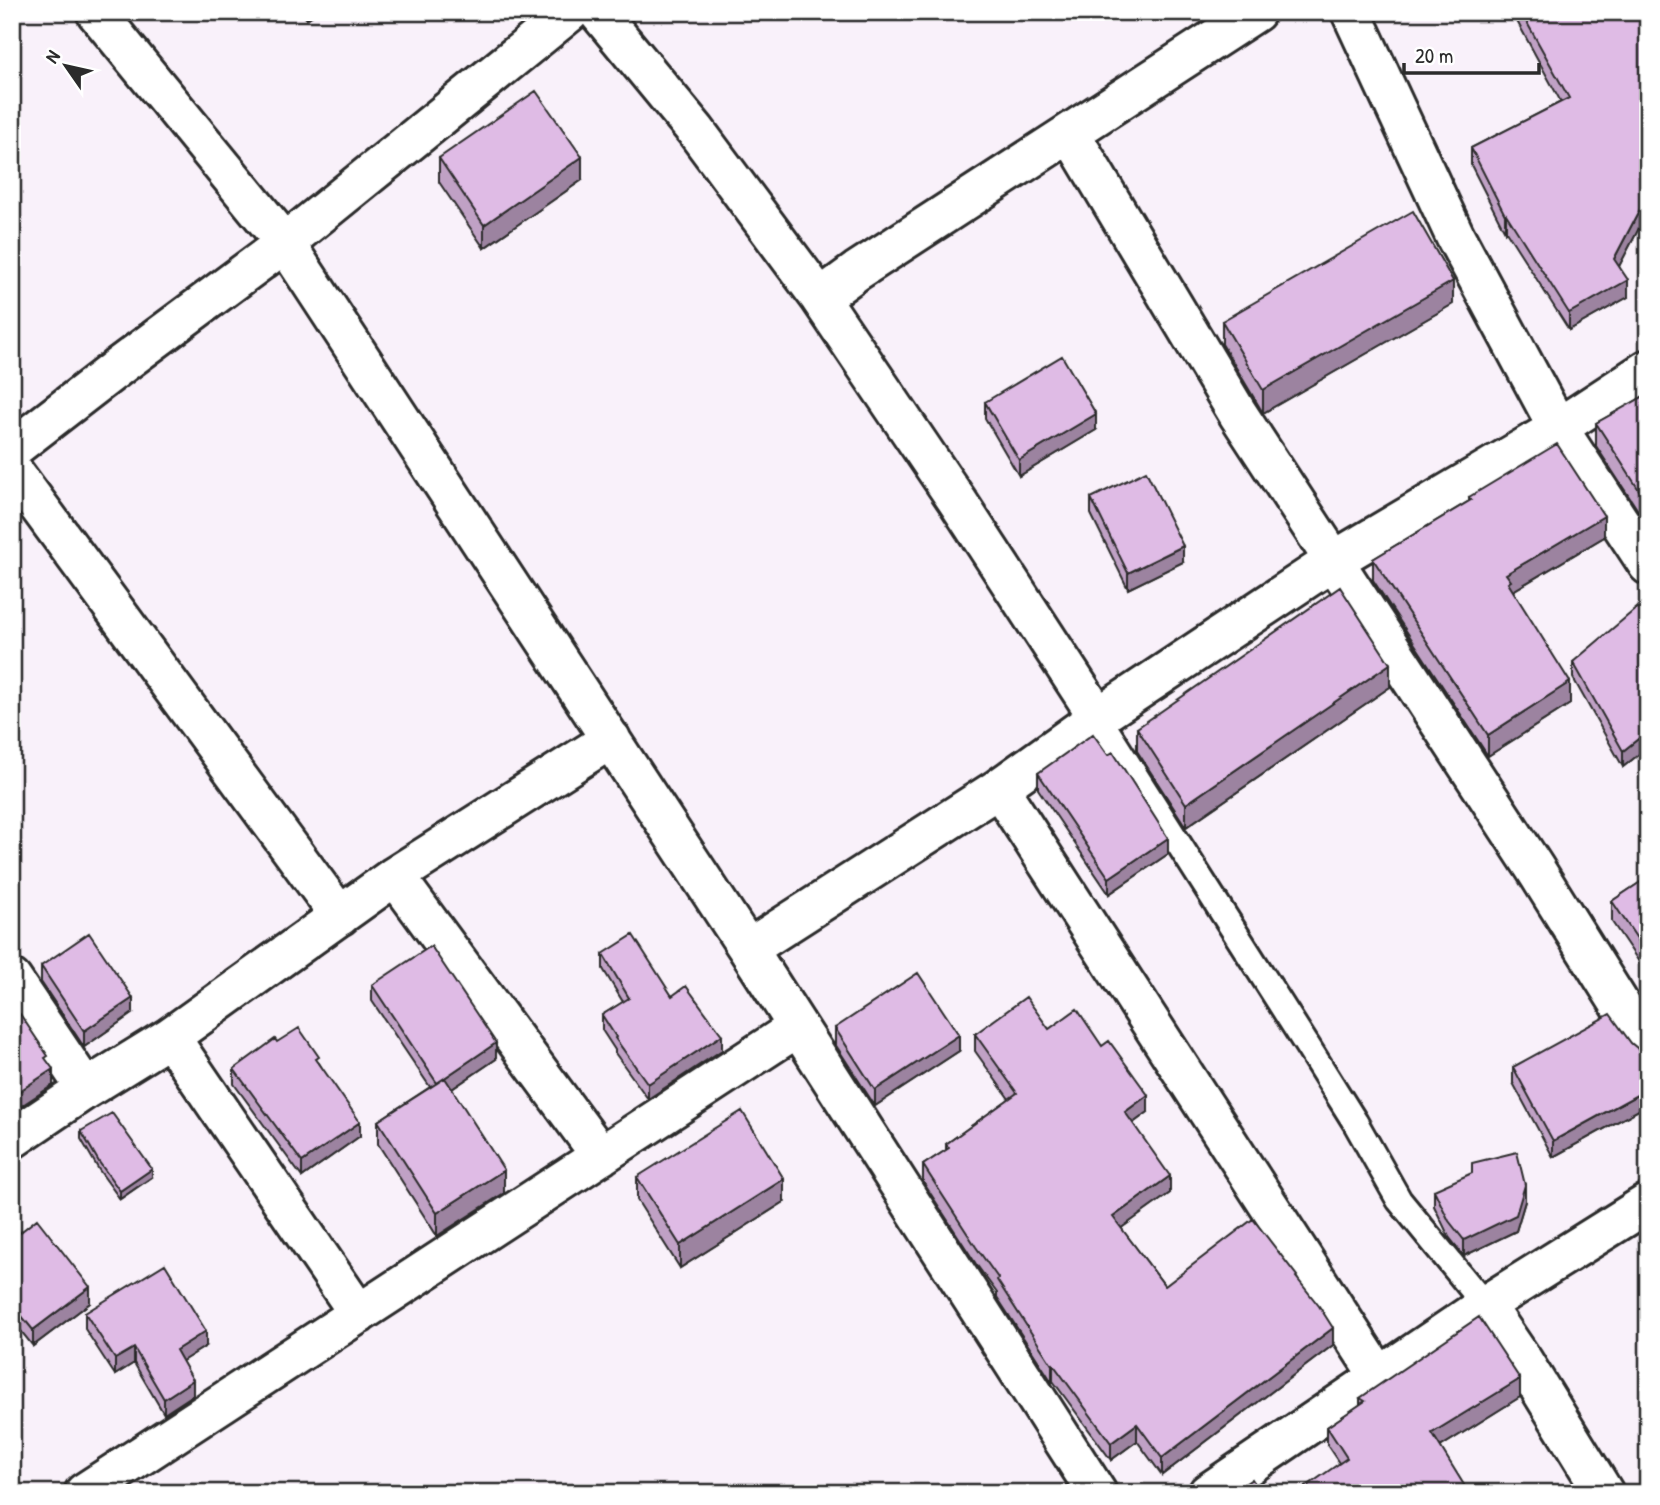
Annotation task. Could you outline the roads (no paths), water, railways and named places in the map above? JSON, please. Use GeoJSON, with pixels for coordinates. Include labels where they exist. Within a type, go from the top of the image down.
{"type":"FeatureCollection","features":[{"type":"Feature","properties":{"kind":"street"},"geometry":{"type":"LineString","coordinates":[[96,12],[285,243],[748,949],[1097,1493]]}},
{"type":"Feature","properties":{"kind":"street"},"geometry":{"type":"LineString","coordinates":[[12,449],[285,243],[569,12]]}},
{"type":"Feature","properties":{"kind":"street"},"geometry":{"type":"LineString","coordinates":[[598,12],[696,131],[820,298],[958,502],[1098,717]]}},
{"type":"Feature","properties":{"kind":"street"},"geometry":{"type":"LineString","coordinates":[[820,298],[857,271],[1256,12]]}},
{"type":"Feature","properties":{"kind":"street"},"geometry":{"type":"LineString","coordinates":[[1351,12],[1455,236],[1558,428],[1648,565]]}},
{"type":"Feature","properties":{"kind":"street"},"geometry":{"type":"LineString","coordinates":[[1070,133],[1238,414],[1648,1045]]}},
{"type":"Feature","properties":{"kind":"street"},"geometry":{"type":"LineString","coordinates":[[748,949],[999,788],[1098,717],[1334,561],[1558,428],[1648,369]]}},
{"type":"Feature","properties":{"kind":"street"},"geometry":{"type":"LineString","coordinates":[[12,470],[340,916]]}},
{"type":"Feature","properties":{"kind":"street"},"geometry":{"type":"LineString","coordinates":[[12,1139],[170,1037],[395,876],[611,739]]}},
{"type":"Feature","properties":{"kind":"street"},"geometry":{"type":"LineString","coordinates":[[999,788],[1379,1376]]}},
{"type":"Feature","properties":{"kind":"street"},"geometry":{"type":"LineString","coordinates":[[395,876],[601,1156]]}},
{"type":"Feature","properties":{"kind":"street"},"geometry":{"type":"LineString","coordinates":[[12,979],[86,1089]]}},
{"type":"Feature","properties":{"kind":"street"},"geometry":{"type":"LineString","coordinates":[[84,1493],[798,1027]]}},
{"type":"Feature","properties":{"kind":"street"},"geometry":{"type":"LineString","coordinates":[[170,1037],[359,1314]]}},
{"type":"Feature","properties":{"kind":"street"},"geometry":{"type":"LineString","coordinates":[[1208,1493],[1485,1305],[1648,1203]]}},
{"type":"Feature","properties":{"kind":"street"},"geometry":{"type":"LineString","coordinates":[[1485,1305],[1523,1361],[1604,1493]]}},
{"type":"Feature","properties":{"kind":"lane"},"geometry":{"type":"LineString","coordinates":[[1098,717],[1314,1057],[1399,1200],[1485,1305]]}}]}
